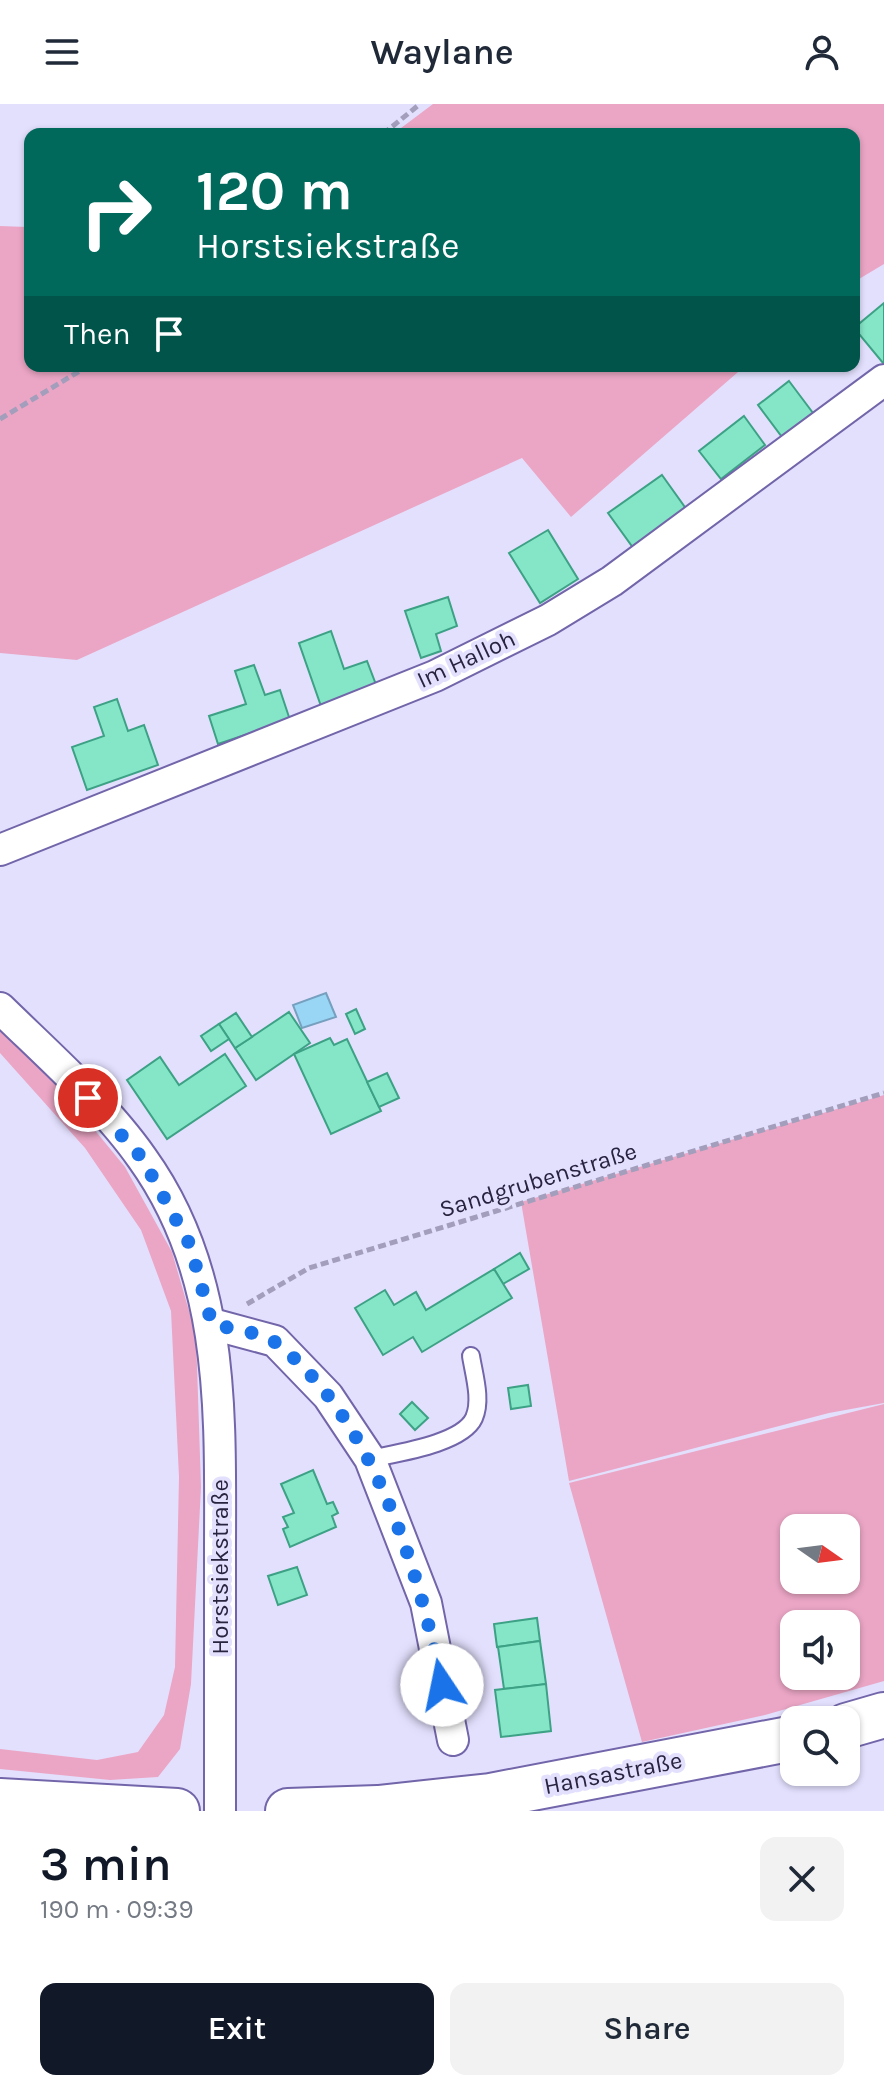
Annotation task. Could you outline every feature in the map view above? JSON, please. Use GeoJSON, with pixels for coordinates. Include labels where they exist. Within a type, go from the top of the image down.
{"type":"FeatureCollection","features":[{"type":"Feature","properties":{"kind":"main road"},"geometry":{"type":"LineString","coordinates":[[860,1722],[884,1715]]}},
{"type":"Feature","properties":{"kind":"main road","name":"Hansastraße"},"geometry":{"type":"LineString","coordinates":[[288,1811],[378,1808],[490,1796],[780,1741]]}},
{"type":"Feature","properties":{"kind":"main road"},"geometry":{"type":"LineString","coordinates":[[0,1801],[177,1811]]}},
{"type":"Feature","properties":{"kind":"street","name":"Im Halloh"},"geometry":{"type":"LineString","coordinates":[[0,850],[435,676],[548,620],[612,581],[884,380]]}},
{"type":"Feature","properties":{"kind":"street","name":"Horstsiekstraße"},"geometry":{"type":"LineString","coordinates":[[0,1008],[70,1077],[142,1158],[190,1245],[212,1324],[220,1395],[220,1811]]}},
{"type":"Feature","properties":{"kind":"street"},"geometry":{"type":"LineString","coordinates":[[212,1324],[275,1341],[328,1396],[370,1459],[426,1603],[453,1740]]}},
{"type":"Feature","properties":{"kind":"lane"},"geometry":{"type":"LineString","coordinates":[[370,1459],[428,1446],[462,1432],[474,1419],[478,1397],[471,1356]]}},
{"type":"Feature","properties":{"kind":"path"},"geometry":{"type":"LineString","coordinates":[[390,128],[420,104]]}},
{"type":"Feature","properties":{"kind":"path"},"geometry":{"type":"LineString","coordinates":[[0,419],[78,372]]}},
{"type":"Feature","properties":{"kind":"path","name":"Sandgrubenstraße"},"geometry":{"type":"LineString","coordinates":[[212,1324],[309,1268],[884,1093]]}},
{"type":"Feature","properties":{"kind":"shaded area"},"geometry":{"type":"Polygon","coordinates":[[[433,104],[884,104],[884,264],[860,278],[860,128],[401,128],[433,104]]]}},
{"type":"Feature","properties":{"kind":"shaded area"},"geometry":{"type":"Polygon","coordinates":[[[0,226],[24,227],[24,372],[738,372],[571,517],[522,458],[77,660],[0,653],[0,226]]]}},
{"type":"Feature","properties":{"kind":"shaded area"},"geometry":{"type":"Polygon","coordinates":[[[0,1028],[61,1089],[125,1167],[172,1252],[196,1335],[201,1487],[191,1684],[180,1749],[158,1777],[110,1780],[0,1769],[0,1749],[97,1760],[138,1752],[164,1715],[175,1667],[179,1477],[171,1311],[141,1230],[85,1148],[0,1053],[0,1028]]]}},
{"type":"Feature","properties":{"kind":"shaded area"},"geometry":{"type":"Polygon","coordinates":[[[884,1095],[884,1403],[829,1413],[569,1481],[521,1202],[884,1095]]]}},
{"type":"Feature","properties":{"kind":"shaded area"},"geometry":{"type":"Polygon","coordinates":[[[884,1404],[884,1681],[860,1688],[860,1610],[780,1610],[780,1690],[852,1690],[796,1706],[780,1706],[780,1711],[765,1715],[642,1742],[569,1483],[884,1404]]]}},
{"type":"Feature","properties":{"kind":"water"},"geometry":{"type":"Polygon","coordinates":[[[326,993],[336,1017],[302,1028],[293,1005],[326,993]]]}},
{"type":"Feature","properties":{"kind":"building"},"geometry":{"type":"Polygon","coordinates":[[[884,303],[883,363],[860,335],[860,323],[884,303]]]}},
{"type":"Feature","properties":{"kind":"building"},"geometry":{"type":"Polygon","coordinates":[[[789,381],[813,413],[782,437],[758,405],[789,381]]]}},
{"type":"Feature","properties":{"kind":"building"},"geometry":{"type":"Polygon","coordinates":[[[744,416],[765,445],[721,479],[699,451],[744,416]]]}},
{"type":"Feature","properties":{"kind":"building"},"geometry":{"type":"Polygon","coordinates":[[[662,475],[687,510],[634,549],[608,513],[662,475]]]}},
{"type":"Feature","properties":{"kind":"building"},"geometry":{"type":"Polygon","coordinates":[[[548,530],[578,579],[540,603],[509,553],[548,530]]]}},
{"type":"Feature","properties":{"kind":"building"},"geometry":{"type":"Polygon","coordinates":[[[448,597],[457,626],[436,634],[441,651],[421,658],[405,611],[448,597]]]}},
{"type":"Feature","properties":{"kind":"building"},"geometry":{"type":"Polygon","coordinates":[[[331,631],[344,669],[367,661],[378,690],[322,709],[299,643],[331,631]]]}},
{"type":"Feature","properties":{"kind":"building"},"geometry":{"type":"Polygon","coordinates":[[[254,665],[265,695],[280,690],[290,720],[218,744],[209,716],[246,704],[235,671],[254,665]]]}},
{"type":"Feature","properties":{"kind":"building"},"geometry":{"type":"Polygon","coordinates":[[[117,699],[128,731],[144,725],[158,765],[87,790],[72,747],[104,736],[94,707],[117,699]]]}},
{"type":"Feature","properties":{"kind":"building"},"geometry":{"type":"Polygon","coordinates":[[[356,1009],[365,1029],[355,1034],[346,1014],[356,1009]]]}},
{"type":"Feature","properties":{"kind":"building"},"geometry":{"type":"Polygon","coordinates":[[[289,1012],[310,1043],[256,1080],[235,1048],[289,1012]]]}},
{"type":"Feature","properties":{"kind":"building"},"geometry":{"type":"Polygon","coordinates":[[[236,1013],[252,1037],[235,1048],[219,1024],[236,1013]]]}},
{"type":"Feature","properties":{"kind":"building"},"geometry":{"type":"Polygon","coordinates":[[[219,1024],[229,1039],[211,1051],[201,1036],[219,1024]]]}},
{"type":"Feature","properties":{"kind":"building"},"geometry":{"type":"Polygon","coordinates":[[[330,1038],[334,1045],[347,1039],[381,1111],[331,1134],[294,1054],[330,1038]]]}},
{"type":"Feature","properties":{"kind":"building"},"geometry":{"type":"Polygon","coordinates":[[[225,1054],[246,1086],[167,1139],[127,1080],[160,1057],[179,1085],[225,1054]]]}},
{"type":"Feature","properties":{"kind":"building"},"geometry":{"type":"Polygon","coordinates":[[[387,1073],[399,1098],[379,1107],[367,1082],[387,1073]]]}},
{"type":"Feature","properties":{"kind":"building"},"geometry":{"type":"Polygon","coordinates":[[[520,1253],[529,1269],[503,1284],[494,1269],[520,1253]]]}},
{"type":"Feature","properties":{"kind":"building"},"geometry":{"type":"Polygon","coordinates":[[[494,1269],[512,1298],[422,1352],[413,1337],[383,1355],[355,1308],[385,1290],[394,1305],[416,1292],[426,1310],[494,1269]]]}},
{"type":"Feature","properties":{"kind":"building"},"geometry":{"type":"Polygon","coordinates":[[[528,1385],[531,1406],[511,1409],[508,1388],[528,1385]]]}},
{"type":"Feature","properties":{"kind":"building"},"geometry":{"type":"Polygon","coordinates":[[[412,1402],[428,1418],[415,1430],[400,1414],[412,1402]]]}},
{"type":"Feature","properties":{"kind":"building"},"geometry":{"type":"Polygon","coordinates":[[[313,1470],[327,1504],[333,1502],[338,1513],[332,1516],[336,1527],[290,1547],[283,1529],[288,1527],[283,1517],[294,1513],[281,1484],[313,1470]]]}},
{"type":"Feature","properties":{"kind":"building"},"geometry":{"type":"Polygon","coordinates":[[[297,1567],[307,1595],[278,1605],[268,1576],[297,1567]]]}},
{"type":"Feature","properties":{"kind":"building"},"geometry":{"type":"Polygon","coordinates":[[[537,1618],[540,1641],[497,1647],[494,1624],[537,1618]]]}},
{"type":"Feature","properties":{"kind":"building"},"geometry":{"type":"Polygon","coordinates":[[[540,1641],[546,1684],[504,1689],[498,1647],[540,1641]]]}},
{"type":"Feature","properties":{"kind":"building"},"geometry":{"type":"Polygon","coordinates":[[[546,1684],[551,1731],[501,1737],[495,1690],[546,1684]]]}},
{"type":"Feature","properties":{"kind":"route"},"geometry":{"type":"LineString","coordinates":[[88,1098],[142,1158],[190,1245],[212,1324],[275,1341],[328,1396],[370,1459],[426,1603],[442,1685]]}}]}
